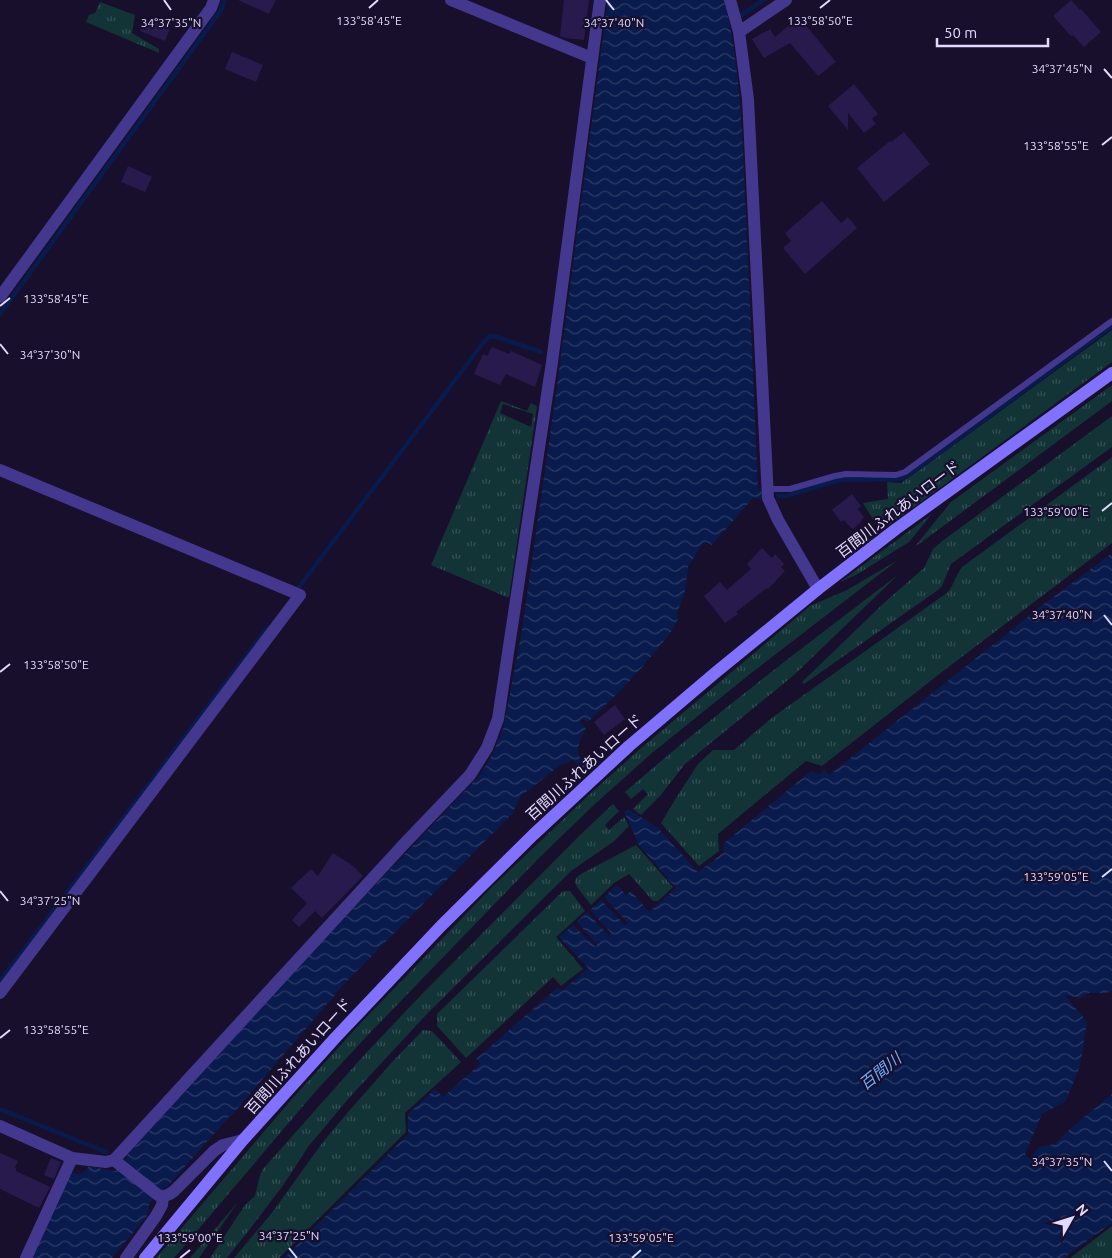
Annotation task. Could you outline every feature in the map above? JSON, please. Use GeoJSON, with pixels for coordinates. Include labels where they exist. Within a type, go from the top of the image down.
{"type":"FeatureCollection","features":[{"type":"Feature","properties":{"kind":"street"},"geometry":{"type":"LineString","coordinates":[[0,297],[211,8],[214,0]]}},
{"type":"Feature","properties":{"kind":"street"},"geometry":{"type":"LineString","coordinates":[[451,0],[592,58]]}},
{"type":"Feature","properties":{"kind":"street"},"geometry":{"type":"LineString","coordinates":[[116,1162],[404,844],[470,775],[487,748],[498,719],[552,362],[600,0]]}},
{"type":"Feature","properties":{"kind":"street"},"geometry":{"type":"LineString","coordinates":[[730,0],[739,32],[748,99],[768,498],[778,520],[818,589]]}},
{"type":"Feature","properties":{"kind":"street"},"geometry":{"type":"LineString","coordinates":[[739,32],[786,0]]}},
{"type":"Feature","properties":{"kind":"street","name":"百間川ふれあいロード"},"geometry":{"type":"LineString","coordinates":[[145,1258],[243,1140],[336,1037],[441,926],[533,835],[629,746],[714,673],[818,589],[904,523],[1112,373]]}},
{"type":"Feature","properties":{"kind":"street"},"geometry":{"type":"LineString","coordinates":[[0,470],[300,594],[0,993]]}},
{"type":"Feature","properties":{"kind":"street"},"geometry":{"type":"LineString","coordinates":[[0,1126],[72,1158],[116,1162],[160,1196],[162,1205],[156,1216],[126,1258]]}},
{"type":"Feature","properties":{"kind":"street"},"geometry":{"type":"LineString","coordinates":[[160,1196],[169,1195],[174,1191],[214,1151],[223,1145],[243,1140]]}},
{"type":"Feature","properties":{"kind":"street"},"geometry":{"type":"LineString","coordinates":[[26,1258],[72,1158]]}},
{"type":"Feature","properties":{"kind":"lane"},"geometry":{"type":"LineString","coordinates":[[768,489],[790,490],[846,474],[896,475],[905,472],[1112,321]]}},
{"type":"Feature","properties":{"kind":"green space"},"geometry":{"type":"Polygon","coordinates":[[[100,2],[135,15],[132,33],[159,49],[159,53],[86,22],[89,15],[95,13],[100,2]]]}},
{"type":"Feature","properties":{"kind":"green space"},"geometry":{"type":"Polygon","coordinates":[[[1112,330],[1112,362],[881,531],[863,503],[888,499],[887,482],[901,483],[1112,330]]]}},
{"type":"Feature","properties":{"kind":"green space"},"geometry":{"type":"Polygon","coordinates":[[[1112,385],[1112,401],[916,545],[951,502],[1112,385]]]}},
{"type":"Feature","properties":{"kind":"green space"},"geometry":{"type":"Polygon","coordinates":[[[501,401],[527,411],[531,403],[537,406],[509,598],[431,565],[501,401]],[[503,404],[500,413],[531,427],[533,414],[503,404]]]}},
{"type":"Feature","properties":{"kind":"green space"},"geometry":{"type":"Polygon","coordinates":[[[1112,416],[1112,447],[951,564],[942,586],[938,590],[804,684],[802,682],[885,602],[924,568],[933,549],[941,542],[1112,416]]]}},
{"type":"Feature","properties":{"kind":"green space"},"geometry":{"type":"Polygon","coordinates":[[[1112,457],[1112,543],[822,766],[806,761],[718,834],[719,851],[699,866],[661,823],[698,764],[713,750],[734,750],[773,717],[948,592],[962,567],[1112,457]]]}},
{"type":"Feature","properties":{"kind":"green space"},"geometry":{"type":"Polygon","coordinates":[[[932,514],[909,542],[856,575],[840,582],[932,514]]]}},
{"type":"Feature","properties":{"kind":"green space"},"geometry":{"type":"Polygon","coordinates":[[[898,560],[750,674],[652,753],[596,803],[540,857],[315,1092],[174,1258],[156,1258],[291,1100],[357,1027],[491,888],[591,793],[641,748],[810,606],[847,590],[898,560]]]}},
{"type":"Feature","properties":{"kind":"green space"},"geometry":{"type":"Polygon","coordinates":[[[899,574],[794,675],[685,764],[660,796],[641,815],[633,809],[648,794],[643,789],[631,799],[625,792],[726,708],[899,574]]]}},
{"type":"Feature","properties":{"kind":"green space"},"geometry":{"type":"Polygon","coordinates":[[[613,804],[619,811],[605,825],[609,830],[624,817],[629,826],[613,842],[571,871],[426,1015],[349,1098],[308,1147],[284,1184],[227,1258],[210,1258],[245,1205],[255,1196],[263,1169],[366,1053],[422,994],[613,804]]]}},
{"type":"Feature","properties":{"kind":"green space"},"geometry":{"type":"Polygon","coordinates":[[[636,845],[673,887],[658,901],[653,901],[629,874],[614,883],[591,905],[577,887],[576,878],[636,845]]]}},
{"type":"Feature","properties":{"kind":"green space"},"geometry":{"type":"Polygon","coordinates":[[[563,891],[570,891],[585,911],[556,937],[583,969],[561,986],[553,977],[466,1058],[437,1026],[437,1014],[563,891]]]}},
{"type":"Feature","properties":{"kind":"green space"},"geometry":{"type":"Polygon","coordinates":[[[423,1030],[432,1031],[461,1062],[405,1113],[406,1132],[279,1258],[234,1258],[271,1214],[323,1142],[393,1061],[423,1030]]]}},
{"type":"Feature","properties":{"kind":"green space"},"geometry":{"type":"Polygon","coordinates":[[[238,1202],[199,1258],[190,1258],[238,1202]]]}},
{"type":"Feature","properties":{"kind":"green space"},"geometry":{"type":"Polygon","coordinates":[[[1112,1226],[1112,1258],[1070,1258],[1112,1226]]]}},
{"type":"Feature","properties":{"kind":"water"},"geometry":{"type":"Polygon","coordinates":[[[608,0],[724,0],[738,80],[758,488],[762,490],[761,499],[753,498],[712,545],[706,542],[703,543],[688,567],[685,592],[677,613],[678,619],[669,635],[621,690],[588,722],[583,719],[580,722],[586,728],[578,753],[589,768],[583,772],[573,760],[559,766],[521,796],[512,814],[345,983],[232,1115],[167,1187],[161,1189],[149,1204],[147,1216],[112,1258],[30,1258],[70,1173],[82,1174],[89,1166],[116,1171],[125,1161],[128,1153],[319,944],[480,775],[492,755],[503,729],[521,636],[556,393],[608,0]]]}},
{"type":"Feature","properties":{"kind":"water","name":"百間川"},"geometry":{"type":"Polygon","coordinates":[[[1112,553],[1112,991],[1088,993],[1080,998],[1065,995],[1087,1022],[1080,1066],[1066,1101],[1042,1114],[1025,1154],[1030,1159],[1039,1147],[1055,1144],[1072,1127],[1112,1094],[1112,1223],[1064,1258],[284,1258],[408,1134],[408,1114],[435,1089],[443,1097],[480,1064],[476,1059],[558,987],[562,991],[588,968],[559,937],[573,925],[596,947],[597,945],[577,922],[587,912],[609,936],[611,933],[590,910],[601,900],[625,925],[628,923],[604,897],[617,885],[626,895],[631,891],[649,912],[676,888],[639,845],[624,812],[628,809],[658,828],[698,872],[723,853],[724,843],[811,771],[819,774],[824,769],[829,775],[1044,604],[1112,553]]]}},
{"type":"Feature","properties":{"kind":"building"},"geometry":{"type":"Polygon","coordinates":[[[238,0],[276,0],[269,14],[238,0]]]}},
{"type":"Feature","properties":{"kind":"building"},"geometry":{"type":"Polygon","coordinates":[[[564,0],[589,0],[584,40],[560,36],[564,0]]]}},
{"type":"Feature","properties":{"kind":"building"},"geometry":{"type":"Polygon","coordinates":[[[1071,0],[1101,32],[1084,47],[1053,16],[1071,0]]]}},
{"type":"Feature","properties":{"kind":"building"},"geometry":{"type":"Polygon","coordinates":[[[799,17],[836,62],[818,76],[790,43],[764,58],[752,39],[770,29],[775,37],[799,17]]]}},
{"type":"Feature","properties":{"kind":"building"},"geometry":{"type":"Polygon","coordinates":[[[145,18],[170,28],[165,41],[140,31],[145,18]]]}},
{"type":"Feature","properties":{"kind":"building"},"geometry":{"type":"Polygon","coordinates":[[[232,52],[263,65],[256,82],[225,69],[232,52]]]}},
{"type":"Feature","properties":{"kind":"building"},"geometry":{"type":"Polygon","coordinates":[[[854,84],[878,114],[872,119],[876,124],[864,133],[848,113],[848,130],[828,106],[854,84]]]}},
{"type":"Feature","properties":{"kind":"building"},"geometry":{"type":"Polygon","coordinates":[[[904,132],[930,164],[884,202],[857,168],[904,132]]]}},
{"type":"Feature","properties":{"kind":"building"},"geometry":{"type":"Polygon","coordinates":[[[128,166],[152,177],[145,192],[121,182],[128,166]]]}},
{"type":"Feature","properties":{"kind":"building"},"geometry":{"type":"Polygon","coordinates":[[[822,201],[841,223],[848,217],[857,228],[805,274],[783,248],[791,241],[785,233],[822,201]]]}},
{"type":"Feature","properties":{"kind":"building"},"geometry":{"type":"Polygon","coordinates":[[[492,347],[509,354],[511,351],[542,365],[535,387],[506,374],[500,385],[474,374],[483,354],[487,356],[492,347]]]}},
{"type":"Feature","properties":{"kind":"building"},"geometry":{"type":"Polygon","coordinates":[[[852,494],[861,506],[858,509],[864,517],[853,529],[844,520],[841,522],[832,510],[852,494]]]}},
{"type":"Feature","properties":{"kind":"building"},"geometry":{"type":"Polygon","coordinates":[[[762,548],[772,558],[775,554],[784,564],[781,567],[785,571],[768,589],[736,612],[738,614],[725,623],[704,596],[720,582],[727,590],[751,569],[747,564],[762,548]]]}},
{"type":"Feature","properties":{"kind":"building"},"geometry":{"type":"Polygon","coordinates":[[[615,705],[625,719],[604,735],[594,722],[615,705]]]}},
{"type":"Feature","properties":{"kind":"building"},"geometry":{"type":"Polygon","coordinates":[[[333,853],[353,866],[363,876],[322,918],[315,911],[299,927],[292,920],[307,903],[291,888],[311,869],[318,876],[333,853]]]}},
{"type":"Feature","properties":{"kind":"building"},"geometry":{"type":"Polygon","coordinates":[[[0,1153],[18,1161],[15,1168],[16,1171],[50,1187],[39,1208],[0,1189],[0,1153]]]}},
{"type":"Feature","properties":{"kind":"building"},"geometry":{"type":"Polygon","coordinates":[[[51,1158],[61,1162],[54,1179],[44,1175],[51,1158]]]}},
{"type":"Feature","properties":{"kind":"waterway"},"geometry":{"type":"LineString","coordinates":[[0,314],[222,9],[224,0]]}},
{"type":"Feature","properties":{"kind":"waterway"},"geometry":{"type":"LineString","coordinates":[[741,15],[764,0]]}},
{"type":"Feature","properties":{"kind":"waterway"},"geometry":{"type":"LineString","coordinates":[[778,496],[786,496],[839,480],[901,479],[1112,326]]}},
{"type":"Feature","properties":{"kind":"waterway"},"geometry":{"type":"LineString","coordinates":[[296,591],[490,336],[541,352]]}},
{"type":"Feature","properties":{"kind":"waterway"},"geometry":{"type":"LineString","coordinates":[[0,981],[268,627]]}},
{"type":"Feature","properties":{"kind":"waterway"},"geometry":{"type":"LineString","coordinates":[[0,1109],[106,1152]]}}]}
